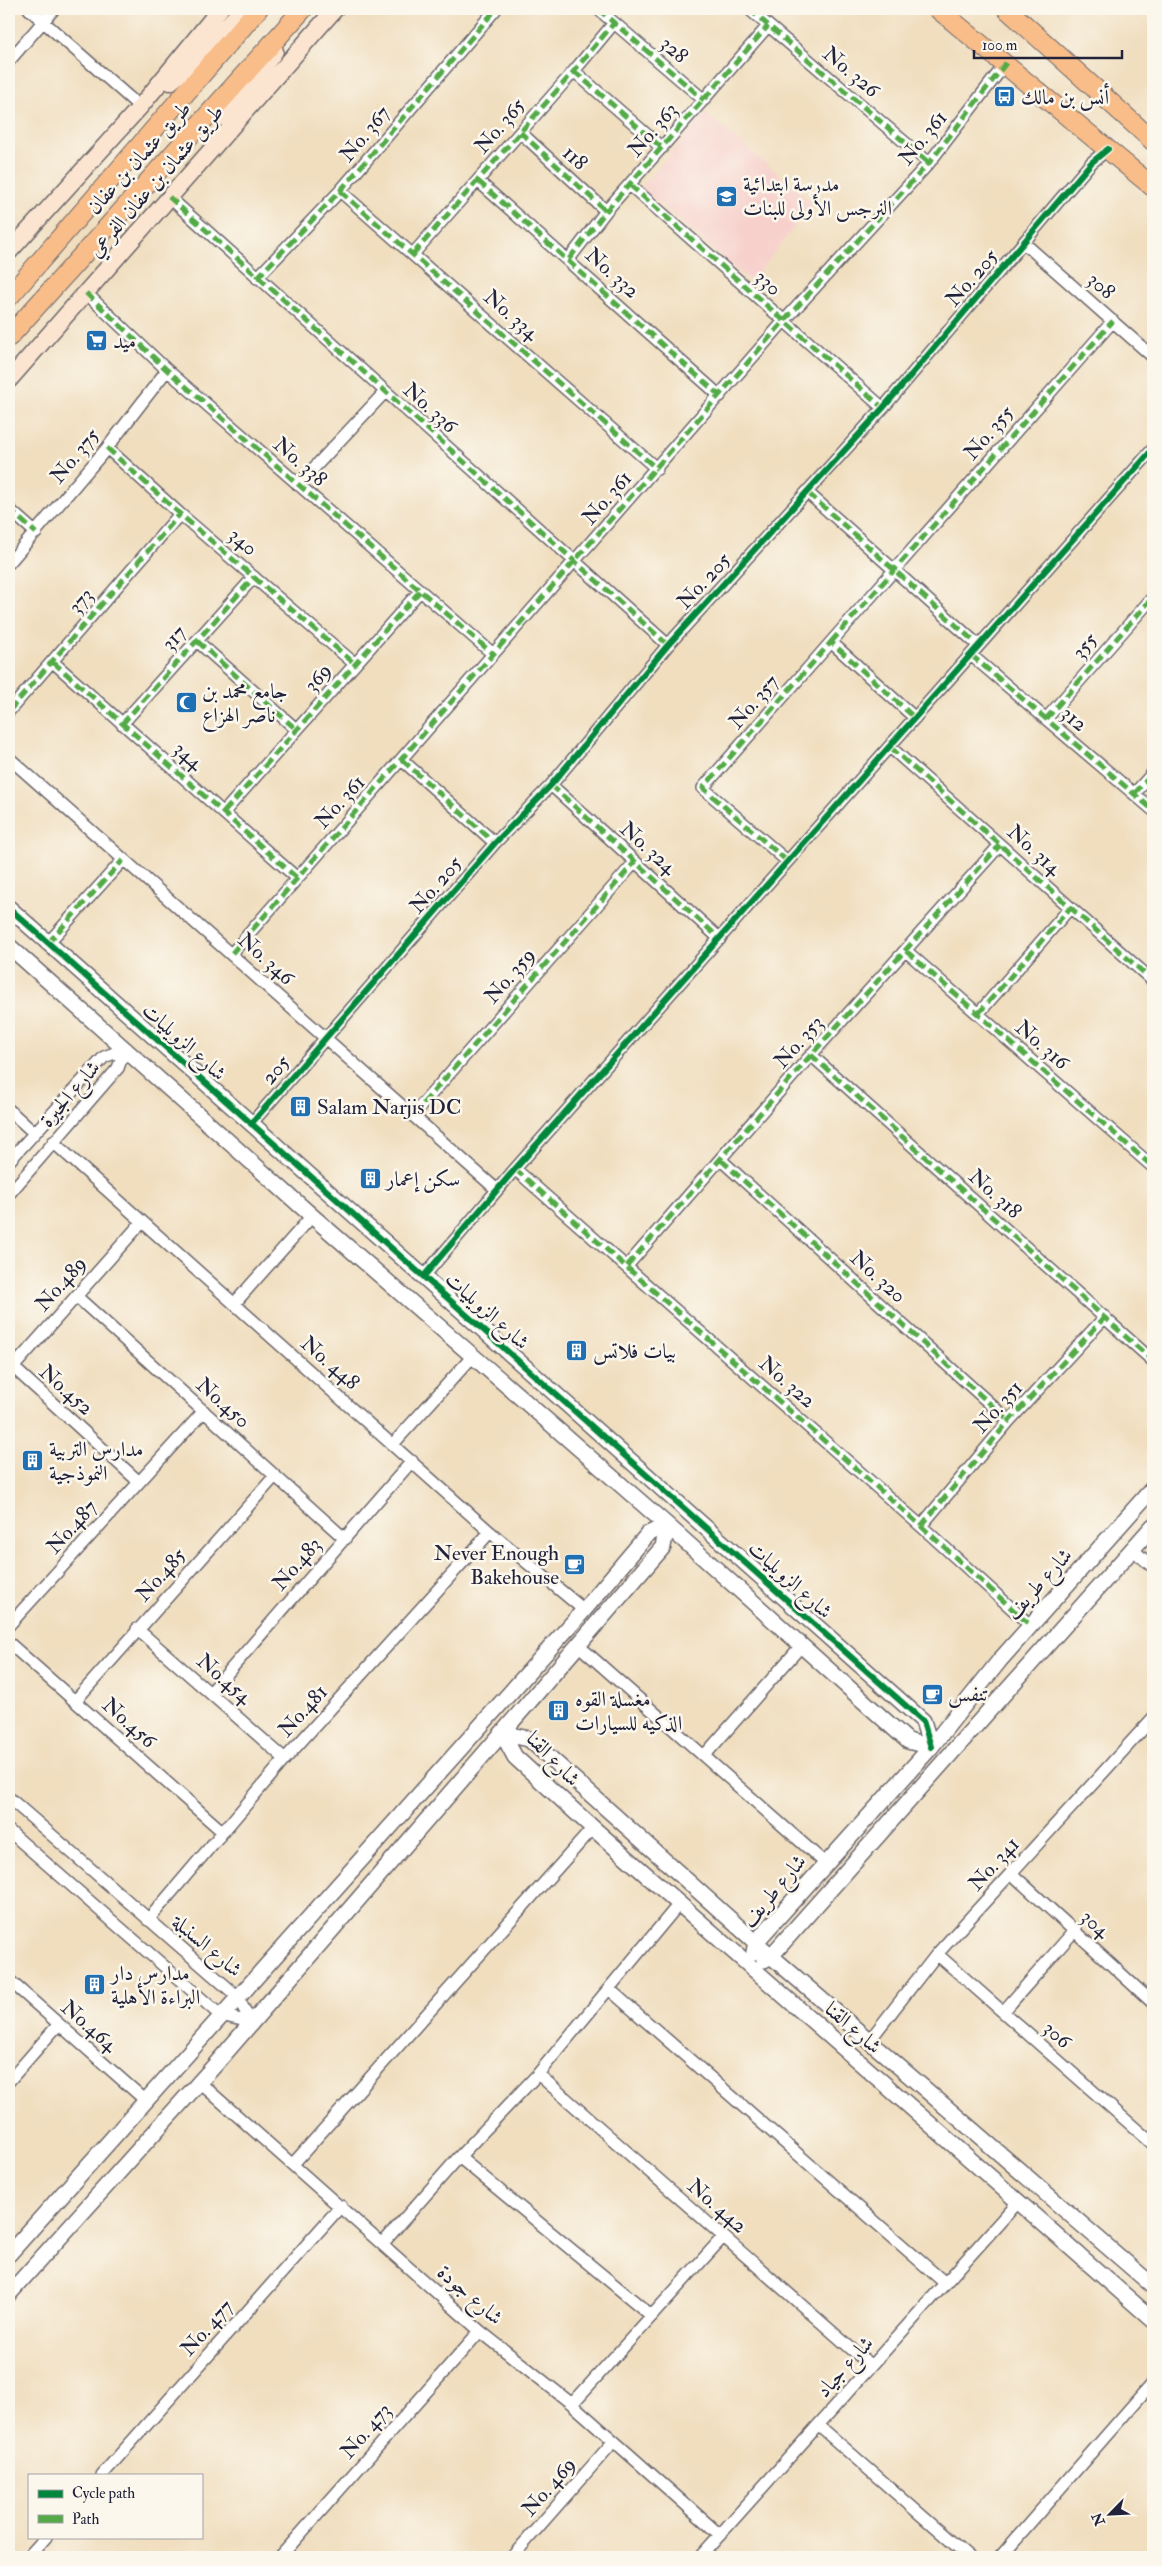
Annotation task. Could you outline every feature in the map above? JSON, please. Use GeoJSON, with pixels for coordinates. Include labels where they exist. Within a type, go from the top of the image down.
{"type":"FeatureCollection","features":[{"type":"Feature","properties":{"kind":"main road"},"geometry":{"type":"LineString","coordinates":[[140,107],[194,62],[242,9]]}},
{"type":"Feature","properties":{"kind":"main road","name":"طريق عثمان بن عفان"},"geometry":{"type":"LineString","coordinates":[[9,296],[258,9]]}},
{"type":"Feature","properties":{"kind":"main road"},"geometry":{"type":"LineString","coordinates":[[169,197],[304,9]]}},
{"type":"Feature","properties":{"kind":"main road","name":"طريق عثمان بن عفان"},"geometry":{"type":"LineString","coordinates":[[9,337],[304,9]]}},
{"type":"Feature","properties":{"kind":"main road","name":"طريق عثمان بن عفان الفرعي"},"geometry":{"type":"LineString","coordinates":[[9,380],[335,9]]}},
{"type":"Feature","properties":{"kind":"main road"},"geometry":{"type":"LineString","coordinates":[[938,9],[1006,63],[1153,187]]}},
{"type":"Feature","properties":{"kind":"main road"},"geometry":{"type":"LineString","coordinates":[[1007,9],[1153,141]]}},
{"type":"Feature","properties":{"kind":"main road"},"geometry":{"type":"LineString","coordinates":[[9,252],[140,107],[215,11]]}},
{"type":"Feature","properties":{"kind":"main road"},"geometry":{"type":"LineString","coordinates":[[9,288],[54,246]]}},
{"type":"Feature","properties":{"kind":"main road"},"geometry":{"type":"LineString","coordinates":[[9,345],[30,313]]}},
{"type":"Feature","properties":{"kind":"street"},"geometry":{"type":"LineString","coordinates":[[29,9],[140,107]]}},
{"type":"Feature","properties":{"kind":"street"},"geometry":{"type":"LineString","coordinates":[[9,61],[54,9]]}},
{"type":"Feature","properties":{"kind":"street","name":"No. 367"},"geometry":{"type":"LineString","coordinates":[[257,278],[340,191],[496,9]]}},
{"type":"Feature","properties":{"kind":"street","name":"328"},"geometry":{"type":"LineString","coordinates":[[598,9],[704,100]]}},
{"type":"Feature","properties":{"kind":"street","name":"No. 326"},"geometry":{"type":"LineString","coordinates":[[749,9],[929,163]]}},
{"type":"Feature","properties":{"kind":"street","name":"No. 365"},"geometry":{"type":"LineString","coordinates":[[413,254],[574,71],[614,22]]}},
{"type":"Feature","properties":{"kind":"street","name":"No. 363"},"geometry":{"type":"LineString","coordinates":[[569,260],[606,211],[768,26]]}},
{"type":"Feature","properties":{"kind":"street","name":"No. 361"},"geometry":{"type":"LineString","coordinates":[[232,953],[493,654],[576,562],[784,321],[929,163],[1006,63]]}},
{"type":"Feature","properties":{"kind":"street"},"geometry":{"type":"LineString","coordinates":[[574,71],[662,148]]}},
{"type":"Feature","properties":{"kind":"street","name":"118"},"geometry":{"type":"LineString","coordinates":[[520,132],[606,211]]}},
{"type":"Feature","properties":{"kind":"street","name":"No. 205"},"geometry":{"type":"LineString","coordinates":[[326,1037],[495,843],[551,785],[668,645],[808,493],[883,408],[1091,163],[1108,149]]}},
{"type":"Feature","properties":{"kind":"street","name":"No. 332"},"geometry":{"type":"LineString","coordinates":[[478,181],[720,396]]}},
{"type":"Feature","properties":{"kind":"street","name":"330"},"geometry":{"type":"LineString","coordinates":[[630,185],[883,408]]}},
{"type":"Feature","properties":{"kind":"street","name":"No. 334"},"geometry":{"type":"LineString","coordinates":[[340,191],[657,469]]}},
{"type":"Feature","properties":{"kind":"street","name":"No. 336"},"geometry":{"type":"LineString","coordinates":[[169,197],[668,645]]}},
{"type":"Feature","properties":{"kind":"street","name":"308"},"geometry":{"type":"LineString","coordinates":[[1024,244],[1153,357]]}},
{"type":"Feature","properties":{"kind":"street","name":"No. 338"},"geometry":{"type":"LineString","coordinates":[[86,294],[167,370],[493,654]]}},
{"type":"Feature","properties":{"kind":"street","name":"No. 355"},"geometry":{"type":"LineString","coordinates":[[831,642],[1113,321]]}},
{"type":"Feature","properties":{"kind":"street","name":"No. 375"},"geometry":{"type":"LineString","coordinates":[[9,563],[107,448],[167,370]]}},
{"type":"Feature","properties":{"kind":"street"},"geometry":{"type":"LineString","coordinates":[[298,485],[385,392]]}},
{"type":"Feature","properties":{"kind":"street","name":"340"},"geometry":{"type":"LineString","coordinates":[[107,448],[180,514],[355,664]]}},
{"type":"Feature","properties":{"kind":"street"},"geometry":{"type":"LineString","coordinates":[[424,1276],[515,1169],[1153,449]]}},
{"type":"Feature","properties":{"kind":"street"},"geometry":{"type":"LineString","coordinates":[[808,493],[978,645]]}},
{"type":"Feature","properties":{"kind":"street"},"geometry":{"type":"LineString","coordinates":[[9,509],[36,533]]}},
{"type":"Feature","properties":{"kind":"street","name":"373"},"geometry":{"type":"LineString","coordinates":[[9,712],[180,514]]}},
{"type":"Feature","properties":{"kind":"street","name":"317"},"geometry":{"type":"LineString","coordinates":[[122,724],[254,577]]}},
{"type":"Feature","properties":{"kind":"street","name":"369"},"geometry":{"type":"LineString","coordinates":[[224,812],[420,591]]}},
{"type":"Feature","properties":{"kind":"street","name":"355"},"geometry":{"type":"LineString","coordinates":[[1046,719],[1153,597]]}},
{"type":"Feature","properties":{"kind":"street"},"geometry":{"type":"LineString","coordinates":[[197,641],[297,730]]}},
{"type":"Feature","properties":{"kind":"street"},"geometry":{"type":"LineString","coordinates":[[831,642],[915,718]]}},
{"type":"Feature","properties":{"kind":"street","name":"No. 357"},"geometry":{"type":"LineString","coordinates":[[787,861],[703,788],[831,642]]}},
{"type":"Feature","properties":{"kind":"street","name":"312"},"geometry":{"type":"LineString","coordinates":[[971,655],[1153,810]]}},
{"type":"Feature","properties":{"kind":"street","name":"344"},"geometry":{"type":"LineString","coordinates":[[53,662],[297,878]]}},
{"type":"Feature","properties":{"kind":"street","name":"No. 314"},"geometry":{"type":"LineString","coordinates":[[890,747],[1153,981]]}},
{"type":"Feature","properties":{"kind":"street","name":"No. 346"},"geometry":{"type":"LineString","coordinates":[[9,758],[123,860],[232,953],[497,1190]]}},
{"type":"Feature","properties":{"kind":"street"},"geometry":{"type":"LineString","coordinates":[[402,760],[495,843]]}},
{"type":"Feature","properties":{"kind":"street"},"geometry":{"type":"LineString","coordinates":[[1134,794],[1153,772]]}},
{"type":"Feature","properties":{"kind":"street","name":"No. 324"},"geometry":{"type":"LineString","coordinates":[[551,785],[720,939]]}},
{"type":"Feature","properties":{"kind":"street","name":"No. 353"},"geometry":{"type":"LineString","coordinates":[[627,1266],[811,1055],[1000,845]]}},
{"type":"Feature","properties":{"kind":"street"},"geometry":{"type":"LineString","coordinates":[[48,943],[123,860]]}},
{"type":"Feature","properties":{"kind":"street","name":"No. 359"},"geometry":{"type":"LineString","coordinates":[[413,1115],[635,862]]}},
{"type":"Feature","properties":{"kind":"street","name":"شارع الزويليات"},"geometry":{"type":"LineString","coordinates":[[9,908],[923,1721],[931,1747]]}},
{"type":"Feature","properties":{"kind":"street"},"geometry":{"type":"LineString","coordinates":[[978,1014],[1070,908]]}},
{"type":"Feature","properties":{"kind":"street","name":"شارع الزويليات"},"geometry":{"type":"LineString","coordinates":[[9,946],[312,1216],[667,1525],[908,1741],[931,1747]]}},
{"type":"Feature","properties":{"kind":"street","name":"No. 316"},"geometry":{"type":"LineString","coordinates":[[906,951],[1153,1167]]}},
{"type":"Feature","properties":{"kind":"street","name":"205"},"geometry":{"type":"LineString","coordinates":[[251,1124],[326,1037]]}},
{"type":"Feature","properties":{"kind":"street","name":"شارع الجيرة"},"geometry":{"type":"LineString","coordinates":[[9,1161],[104,1057],[125,1049]]}},
{"type":"Feature","properties":{"kind":"street","name":"شارع الجيرة"},"geometry":{"type":"LineString","coordinates":[[9,1194],[118,1068],[125,1049]]}},
{"type":"Feature","properties":{"kind":"street","name":"No. 318"},"geometry":{"type":"LineString","coordinates":[[811,1055],[1153,1361]]}},
{"type":"Feature","properties":{"kind":"street"},"geometry":{"type":"LineString","coordinates":[[9,1110],[34,1132]]}},
{"type":"Feature","properties":{"kind":"street","name":"No. 448"},"geometry":{"type":"LineString","coordinates":[[53,1142],[490,1532],[584,1610]]}},
{"type":"Feature","properties":{"kind":"street","name":"No. 320"},"geometry":{"type":"LineString","coordinates":[[721,1160],[1010,1421]]}},
{"type":"Feature","properties":{"kind":"street","name":"No. 322"},"geometry":{"type":"LineString","coordinates":[[515,1169],[921,1526],[1031,1626]]}},
{"type":"Feature","properties":{"kind":"street"},"geometry":{"type":"LineString","coordinates":[[234,1304],[312,1216]]}},
{"type":"Feature","properties":{"kind":"street","name":"No.489"},"geometry":{"type":"LineString","coordinates":[[11,1369],[142,1222]]}},
{"type":"Feature","properties":{"kind":"street","name":"No.450"},"geometry":{"type":"LineString","coordinates":[[76,1296],[345,1539]]}},
{"type":"Feature","properties":{"kind":"street","name":"No. 351"},"geometry":{"type":"LineString","coordinates":[[921,1526],[1010,1421],[1106,1317]]}},
{"type":"Feature","properties":{"kind":"street"},"geometry":{"type":"LineString","coordinates":[[393,1444],[473,1356]]}},
{"type":"Feature","properties":{"kind":"street","name":"No.452"},"geometry":{"type":"LineString","coordinates":[[11,1369],[138,1481]]}},
{"type":"Feature","properties":{"kind":"street","name":"No.487"},"geometry":{"type":"LineString","coordinates":[[9,1625],[138,1481],[204,1411]]}},
{"type":"Feature","properties":{"kind":"street","name":"No.483"},"geometry":{"type":"LineString","coordinates":[[211,1692],[412,1461]]}},
{"type":"Feature","properties":{"kind":"street","name":"No.485"},"geometry":{"type":"LineString","coordinates":[[76,1700],[275,1476]]}},
{"type":"Feature","properties":{"kind":"street","name":"شارع طريف"},"geometry":{"type":"LineString","coordinates":[[751,1966],[756,1942],[931,1747],[1031,1626],[1153,1488]]}},
{"type":"Feature","properties":{"kind":"street"},"geometry":{"type":"LineString","coordinates":[[9,2254],[220,2015],[584,1610],[648,1534],[667,1525]]}},
{"type":"Feature","properties":{"kind":"street"},"geometry":{"type":"LineString","coordinates":[[9,2294],[251,2022],[663,1547],[667,1525]]}},
{"type":"Feature","properties":{"kind":"street","name":"شارع طريف"},"geometry":{"type":"LineString","coordinates":[[751,1966],[771,1956],[1153,1526]]}},
{"type":"Feature","properties":{"kind":"street","name":"No.481"},"geometry":{"type":"LineString","coordinates":[[148,1920],[285,1759],[490,1532]]}},
{"type":"Feature","properties":{"kind":"street"},"geometry":{"type":"LineString","coordinates":[[1133,1550],[1153,1567]]}},
{"type":"Feature","properties":{"kind":"street","name":"No.454"},"geometry":{"type":"LineString","coordinates":[[137,1630],[211,1692],[285,1759]]}},
{"type":"Feature","properties":{"kind":"street","name":"No.456"},"geometry":{"type":"LineString","coordinates":[[9,1642],[223,1832]]}},
{"type":"Feature","properties":{"kind":"street"},"geometry":{"type":"LineString","coordinates":[[578,1646],[825,1863]]}},
{"type":"Feature","properties":{"kind":"street"},"geometry":{"type":"LineString","coordinates":[[704,1756],[802,1646]]}},
{"type":"Feature","properties":{"kind":"street","name":"No. 341"},"geometry":{"type":"LineString","coordinates":[[868,2041],[937,1954],[1153,1718]]}},
{"type":"Feature","properties":{"kind":"street","name":"شارع القنا"},"geometry":{"type":"LineString","coordinates":[[502,1733],[515,1757],[593,1828],[1153,2320]]}},
{"type":"Feature","properties":{"kind":"street","name":"شارع القنا"},"geometry":{"type":"LineString","coordinates":[[502,1733],[530,1739],[771,1956],[1153,2286]]}},
{"type":"Feature","properties":{"kind":"street","name":"شارع السنبلة"},"geometry":{"type":"LineString","coordinates":[[9,1798],[237,1996],[251,2022]]}},
{"type":"Feature","properties":{"kind":"street"},"geometry":{"type":"LineString","coordinates":[[293,2164],[593,1828]]}},
{"type":"Feature","properties":{"kind":"street","name":"شارع السنبلة"},"geometry":{"type":"LineString","coordinates":[[9,1831],[220,2015],[251,2022]]}},
{"type":"Feature","properties":{"kind":"street","name":"304"},"geometry":{"type":"LineString","coordinates":[[1010,1873],[1151,1996]]}},
{"type":"Feature","properties":{"kind":"street"},"geometry":{"type":"LineString","coordinates":[[383,2243],[538,2074],[679,1904]]}},
{"type":"Feature","properties":{"kind":"street"},"geometry":{"type":"LineString","coordinates":[[1003,2012],[1075,1930]]}},
{"type":"Feature","properties":{"kind":"street","name":"306"},"geometry":{"type":"LineString","coordinates":[[937,1954],[1153,2144]]}},
{"type":"Feature","properties":{"kind":"street","name":"No.464"},"geometry":{"type":"LineString","coordinates":[[9,1980],[145,2100]]}},
{"type":"Feature","properties":{"kind":"street"},"geometry":{"type":"LineString","coordinates":[[609,1989],[945,2283]]}},
{"type":"Feature","properties":{"kind":"street"},"geometry":{"type":"LineString","coordinates":[[9,2081],[58,2025]]}},
{"type":"Feature","properties":{"kind":"street","name":"No. 442"},"geometry":{"type":"LineString","coordinates":[[538,2074],[871,2366]]}},
{"type":"Feature","properties":{"kind":"street","name":"شارع جودة"},"geometry":{"type":"LineString","coordinates":[[198,2081],[383,2243],[480,2331],[572,2404],[720,2535]]}},
{"type":"Feature","properties":{"kind":"street"},"geometry":{"type":"LineString","coordinates":[[459,2158],[652,2316]]}},
{"type":"Feature","properties":{"kind":"street","name":"شارع جياد"},"geometry":{"type":"LineString","coordinates":[[707,2555],[720,2535],[1018,2202]]}},
{"type":"Feature","properties":{"kind":"street","name":"No. 477"},"geometry":{"type":"LineString","coordinates":[[103,2474],[341,2206]]}},
{"type":"Feature","properties":{"kind":"street"},"geometry":{"type":"LineString","coordinates":[[572,2404],[723,2237]]}},
{"type":"Feature","properties":{"kind":"street","name":"No. 473"},"geometry":{"type":"LineString","coordinates":[[280,2557],[480,2331]]}},
{"type":"Feature","properties":{"kind":"street"},"geometry":{"type":"LineString","coordinates":[[1000,2557],[1153,2382]]}},
{"type":"Feature","properties":{"kind":"street"},"geometry":{"type":"LineString","coordinates":[[818,2425],[969,2557]]}},
{"type":"Feature","properties":{"kind":"street","name":"No. 469"},"geometry":{"type":"LineString","coordinates":[[512,2557],[614,2441]]}},
{"type":"Feature","properties":{"kind":"street"},"geometry":{"type":"LineString","coordinates":[[28,2557],[45,2538]]}},
{"type":"Feature","properties":{"kind":"shaded area","name":"مدرسة ابتدائية النرجس الأولى للبنات"},"geometry":{"type":"Polygon","coordinates":[[[705,113],[813,203],[751,282],[641,188],[705,113]]]}},
{"type":"Feature","properties":{"kind":"marked path"},"geometry":{"type":"LineString","coordinates":[[257,278],[340,191],[496,9]]}},
{"type":"Feature","properties":{"kind":"marked path"},"geometry":{"type":"LineString","coordinates":[[598,9],[704,100]]}},
{"type":"Feature","properties":{"kind":"marked path"},"geometry":{"type":"LineString","coordinates":[[749,9],[929,163]]}},
{"type":"Feature","properties":{"kind":"marked path"},"geometry":{"type":"LineString","coordinates":[[413,254],[614,23]]}},
{"type":"Feature","properties":{"kind":"marked path"},"geometry":{"type":"LineString","coordinates":[[569,259],[606,211],[768,26]]}},
{"type":"Feature","properties":{"kind":"marked path"},"geometry":{"type":"LineString","coordinates":[[232,953],[784,321],[929,163],[1006,63]]}},
{"type":"Feature","properties":{"kind":"marked path"},"geometry":{"type":"LineString","coordinates":[[574,71],[662,148]]}},
{"type":"Feature","properties":{"kind":"marked path"},"geometry":{"type":"LineString","coordinates":[[520,132],[606,211]]}},
{"type":"Feature","properties":{"kind":"marked path"},"geometry":{"type":"LineString","coordinates":[[478,181],[720,396]]}},
{"type":"Feature","properties":{"kind":"marked path"},"geometry":{"type":"LineString","coordinates":[[630,185],[883,408]]}},
{"type":"Feature","properties":{"kind":"marked path"},"geometry":{"type":"LineString","coordinates":[[340,191],[657,469]]}},
{"type":"Feature","properties":{"kind":"marked path"},"geometry":{"type":"LineString","coordinates":[[169,197],[668,645]]}},
{"type":"Feature","properties":{"kind":"marked path"},"geometry":{"type":"LineString","coordinates":[[86,293],[167,370],[493,654]]}},
{"type":"Feature","properties":{"kind":"marked path"},"geometry":{"type":"LineString","coordinates":[[831,642],[1113,321]]}},
{"type":"Feature","properties":{"kind":"marked path"},"geometry":{"type":"LineString","coordinates":[[107,448],[180,514],[355,664]]}},
{"type":"Feature","properties":{"kind":"marked path"},"geometry":{"type":"LineString","coordinates":[[808,493],[978,645]]}},
{"type":"Feature","properties":{"kind":"marked path"},"geometry":{"type":"LineString","coordinates":[[9,509],[36,533]]}},
{"type":"Feature","properties":{"kind":"marked path"},"geometry":{"type":"LineString","coordinates":[[9,711],[180,514]]}},
{"type":"Feature","properties":{"kind":"marked path"},"geometry":{"type":"LineString","coordinates":[[122,724],[254,577]]}},
{"type":"Feature","properties":{"kind":"marked path"},"geometry":{"type":"LineString","coordinates":[[224,812],[420,591]]}},
{"type":"Feature","properties":{"kind":"marked path"},"geometry":{"type":"LineString","coordinates":[[1046,719],[1153,597]]}},
{"type":"Feature","properties":{"kind":"marked path"},"geometry":{"type":"LineString","coordinates":[[197,641],[297,730]]}},
{"type":"Feature","properties":{"kind":"marked path"},"geometry":{"type":"LineString","coordinates":[[787,861],[703,788],[831,642],[915,718]]}},
{"type":"Feature","properties":{"kind":"marked path"},"geometry":{"type":"LineString","coordinates":[[971,655],[1153,810]]}},
{"type":"Feature","properties":{"kind":"marked path"},"geometry":{"type":"LineString","coordinates":[[53,662],[297,878]]}},
{"type":"Feature","properties":{"kind":"marked path"},"geometry":{"type":"LineString","coordinates":[[890,747],[1153,981]]}},
{"type":"Feature","properties":{"kind":"marked path"},"geometry":{"type":"LineString","coordinates":[[402,760],[495,843]]}},
{"type":"Feature","properties":{"kind":"marked path"},"geometry":{"type":"LineString","coordinates":[[1134,794],[1153,773]]}},
{"type":"Feature","properties":{"kind":"marked path"},"geometry":{"type":"LineString","coordinates":[[551,785],[720,939]]}},
{"type":"Feature","properties":{"kind":"marked path"},"geometry":{"type":"LineString","coordinates":[[627,1266],[811,1055],[1000,845]]}},
{"type":"Feature","properties":{"kind":"marked path"},"geometry":{"type":"LineString","coordinates":[[48,943],[123,860]]}},
{"type":"Feature","properties":{"kind":"marked path"},"geometry":{"type":"LineString","coordinates":[[413,1115],[635,862]]}},
{"type":"Feature","properties":{"kind":"marked path"},"geometry":{"type":"LineString","coordinates":[[978,1014],[1070,908]]}},
{"type":"Feature","properties":{"kind":"marked path"},"geometry":{"type":"LineString","coordinates":[[906,951],[1153,1167]]}},
{"type":"Feature","properties":{"kind":"marked path"},"geometry":{"type":"LineString","coordinates":[[811,1055],[1153,1361]]}},
{"type":"Feature","properties":{"kind":"marked path"},"geometry":{"type":"LineString","coordinates":[[721,1160],[1009,1421]]}},
{"type":"Feature","properties":{"kind":"marked path"},"geometry":{"type":"LineString","coordinates":[[515,1169],[921,1526],[1031,1626]]}},
{"type":"Feature","properties":{"kind":"marked path"},"geometry":{"type":"LineString","coordinates":[[921,1526],[1009,1421],[1105,1317]]}},
{"type":"Feature","properties":{"kind":"cycle path"},"geometry":{"type":"LineString","coordinates":[[251,1124],[495,843],[551,785],[668,645],[883,408],[1091,163],[1108,149]]}},
{"type":"Feature","properties":{"kind":"cycle path"},"geometry":{"type":"LineString","coordinates":[[424,1276],[515,1169],[1153,449]]}},
{"type":"Feature","properties":{"kind":"cycle path"},"geometry":{"type":"LineString","coordinates":[[9,908],[923,1721],[931,1747]]}},
{"type":"Feature","properties":{"kind":"place","name":"أنس بن مالك"},"geometry":{"type":"Point","coordinates":[1005,97]}},
{"type":"Feature","properties":{"kind":"place","name":"مدرسة ابتدائية النرجس الأولى للبنات"},"geometry":{"type":"Point","coordinates":[727,196]}},
{"type":"Feature","properties":{"kind":"place","name":"ميد"},"geometry":{"type":"Point","coordinates":[97,341]}},
{"type":"Feature","properties":{"kind":"place","name":"جامع محمد بن ناصر الهزاع"},"geometry":{"type":"Point","coordinates":[186,703]}},
{"type":"Feature","properties":{"kind":"place","name":"Salam Narjis DC"},"geometry":{"type":"Point","coordinates":[301,1107]}},
{"type":"Feature","properties":{"kind":"place","name":"سكن إعمار"},"geometry":{"type":"Point","coordinates":[370,1179]}},
{"type":"Feature","properties":{"kind":"place","name":"بيات فلاتس"},"geometry":{"type":"Point","coordinates":[577,1351]}},
{"type":"Feature","properties":{"kind":"place","name":"مدارس التربية النموذجية"},"geometry":{"type":"Point","coordinates":[33,1461]}},
{"type":"Feature","properties":{"kind":"place","name":"Never Enough Bakehouse"},"geometry":{"type":"Point","coordinates":[575,1565]}},
{"type":"Feature","properties":{"kind":"place","name":"تنفس"},"geometry":{"type":"Point","coordinates":[932,1694]}},
{"type":"Feature","properties":{"kind":"place","name":"مغسلة القوه الذكيه للسيارات"},"geometry":{"type":"Point","coordinates":[559,1711]}},
{"type":"Feature","properties":{"kind":"place","name":"مدارس دار البراءة الأهلية"},"geometry":{"type":"Point","coordinates":[95,1985]}}]}
